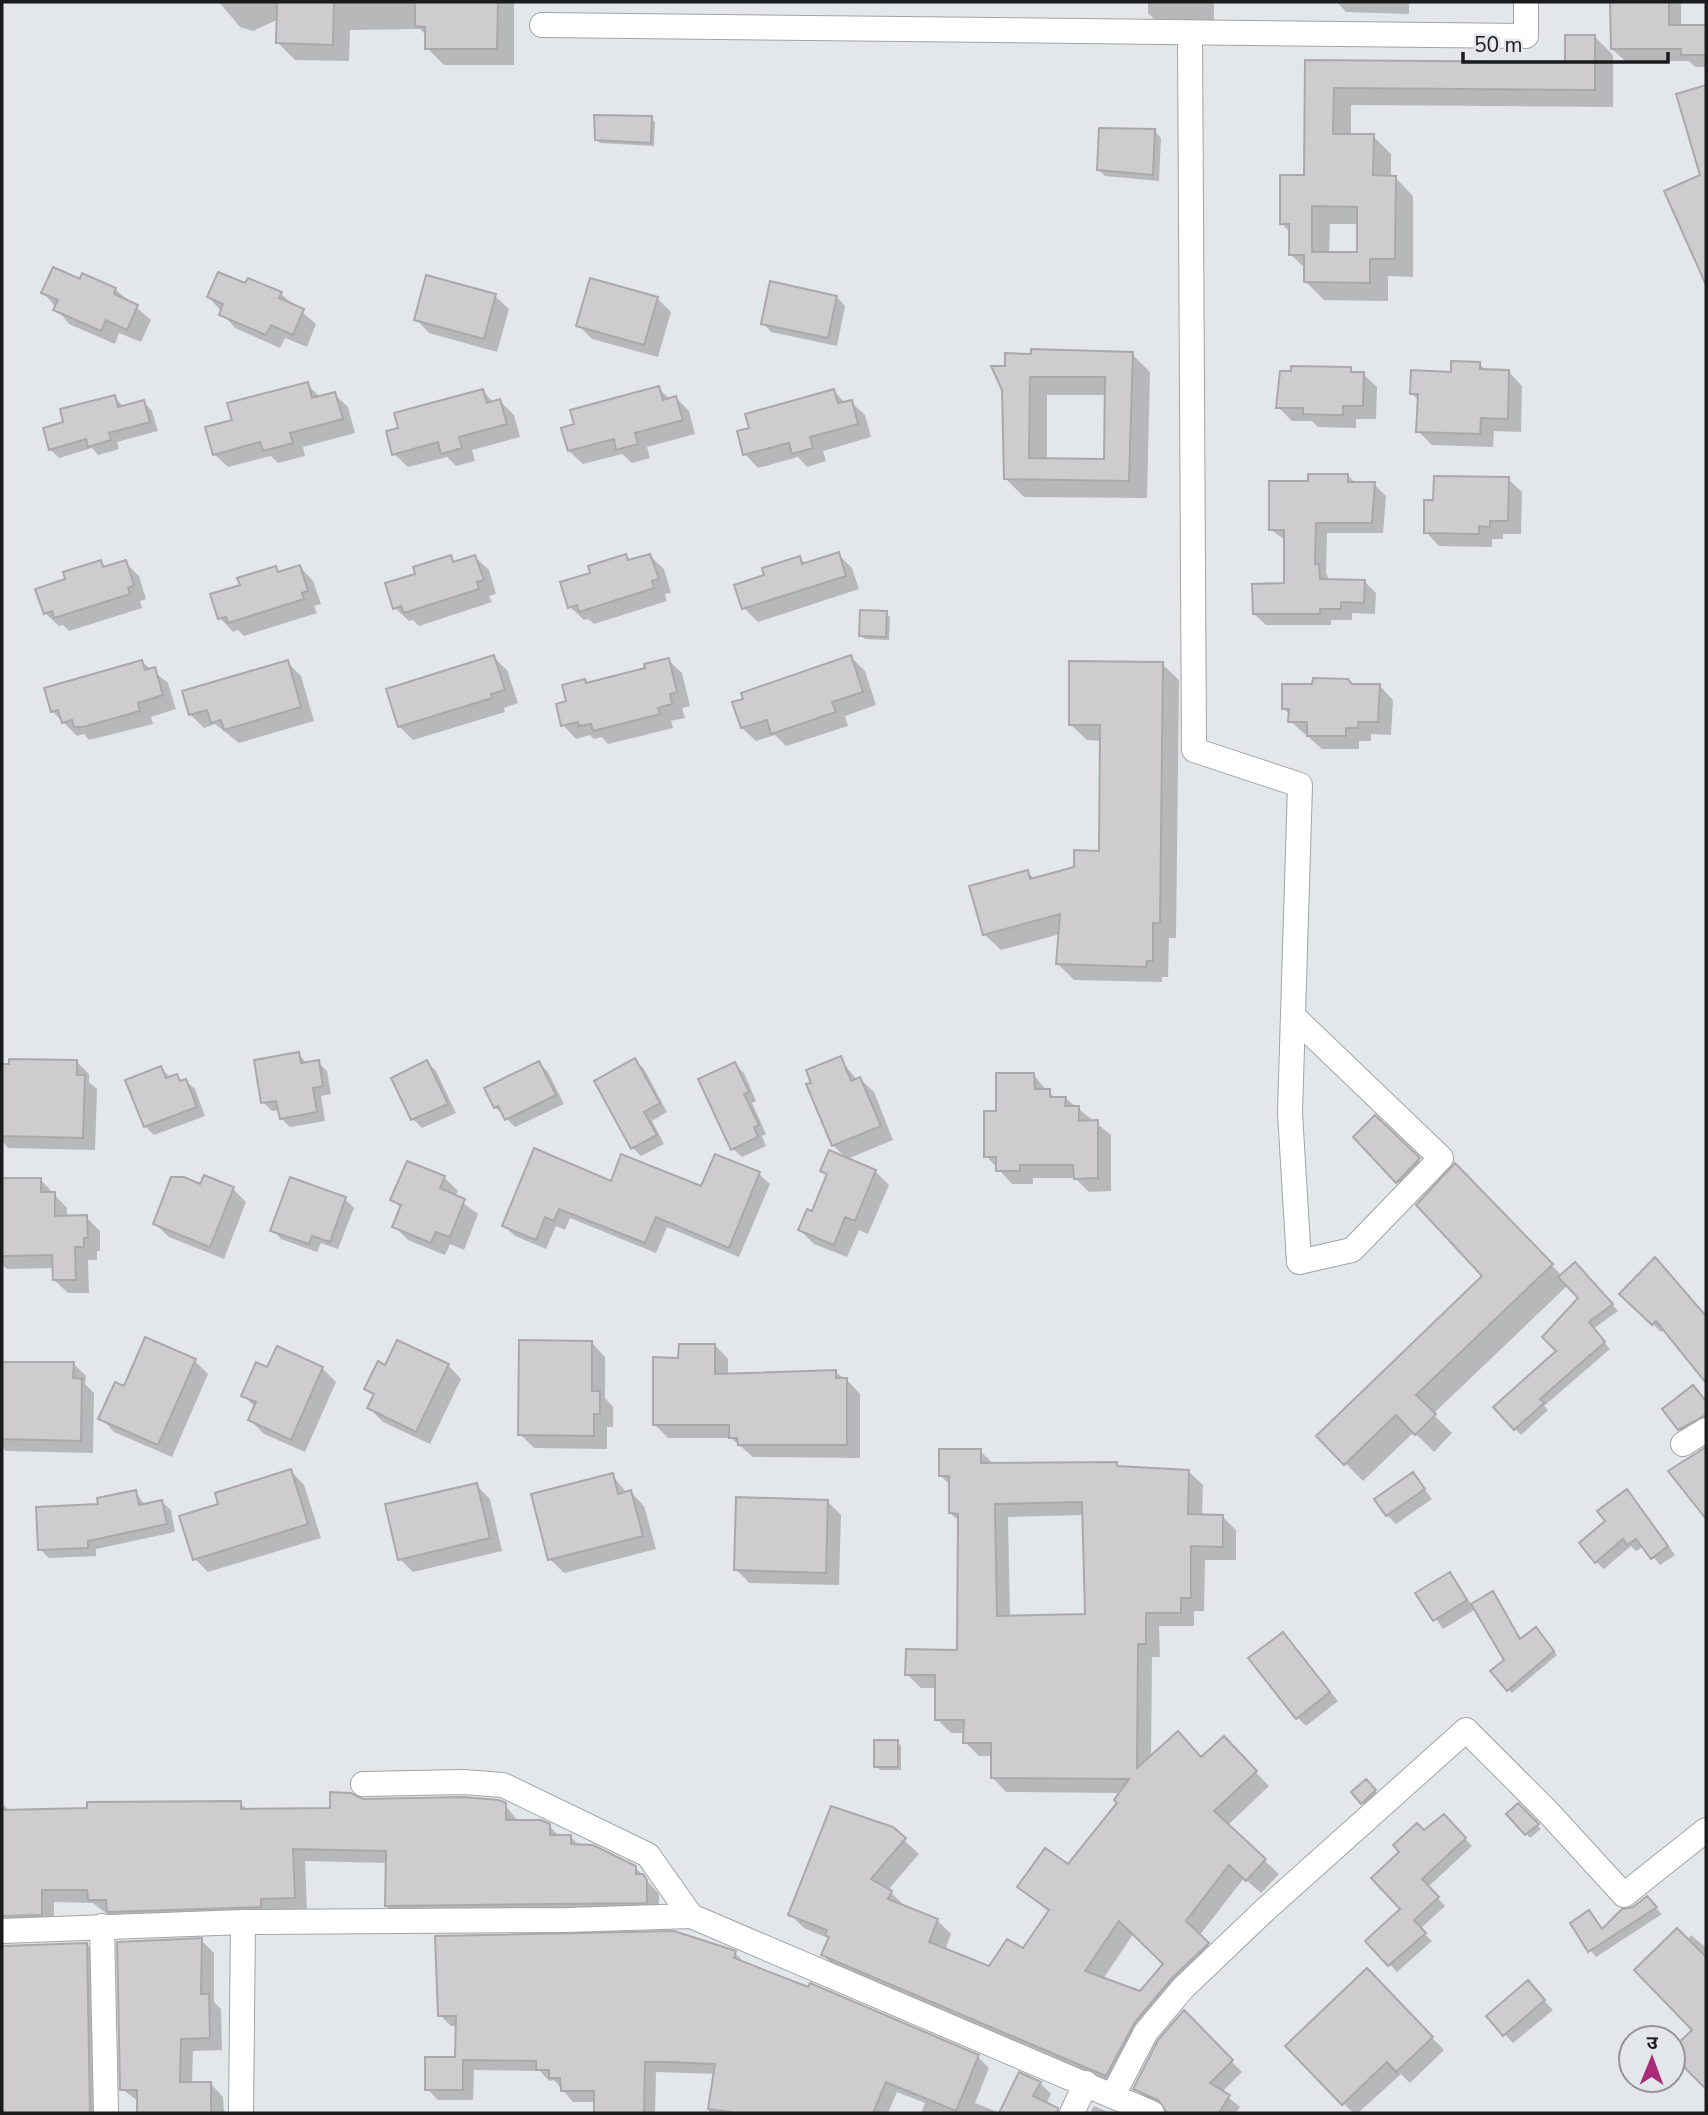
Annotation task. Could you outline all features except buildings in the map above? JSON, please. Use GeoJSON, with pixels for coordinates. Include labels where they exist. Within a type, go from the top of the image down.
{"type":"FeatureCollection","features":[{"type":"Feature","properties":{"kind":"street"},"geometry":{"type":"LineString","coordinates":[[542,25],[1526,36],[1526,2]]}},
{"type":"Feature","properties":{"kind":"street"},"geometry":{"type":"LineString","coordinates":[[1190,33],[1194,750],[1300,785],[1290,1113],[1299,1262],[1352,1250],[1441,1158],[1293,1016]]}},
{"type":"Feature","properties":{"kind":"street"},"geometry":{"type":"LineString","coordinates":[[1683,1444],[1706,1430]]}},
{"type":"Feature","properties":{"kind":"street"},"geometry":{"type":"LineString","coordinates":[[1113,2095],[1146,2032],[1183,1987],[1275,1900],[1466,1730],[1548,1812],[1624,1895],[1706,1830]]}},
{"type":"Feature","properties":{"kind":"street"},"geometry":{"type":"LineString","coordinates":[[363,1784],[463,1782],[503,1785],[648,1855],[691,1916]]}},
{"type":"Feature","properties":{"kind":"street"},"geometry":{"type":"LineString","coordinates":[[2,1931],[243,1922],[567,1920],[691,1916],[1152,2113]]}},
{"type":"Feature","properties":{"kind":"street"},"geometry":{"type":"LineString","coordinates":[[241,2113],[243,1922]]}},
{"type":"Feature","properties":{"kind":"street"},"geometry":{"type":"LineString","coordinates":[[102,1927],[106,2113]]}},
{"type":"Feature","properties":{"kind":"street"},"geometry":{"type":"LineString","coordinates":[[1072,2113],[1086,2083]]}}]}
